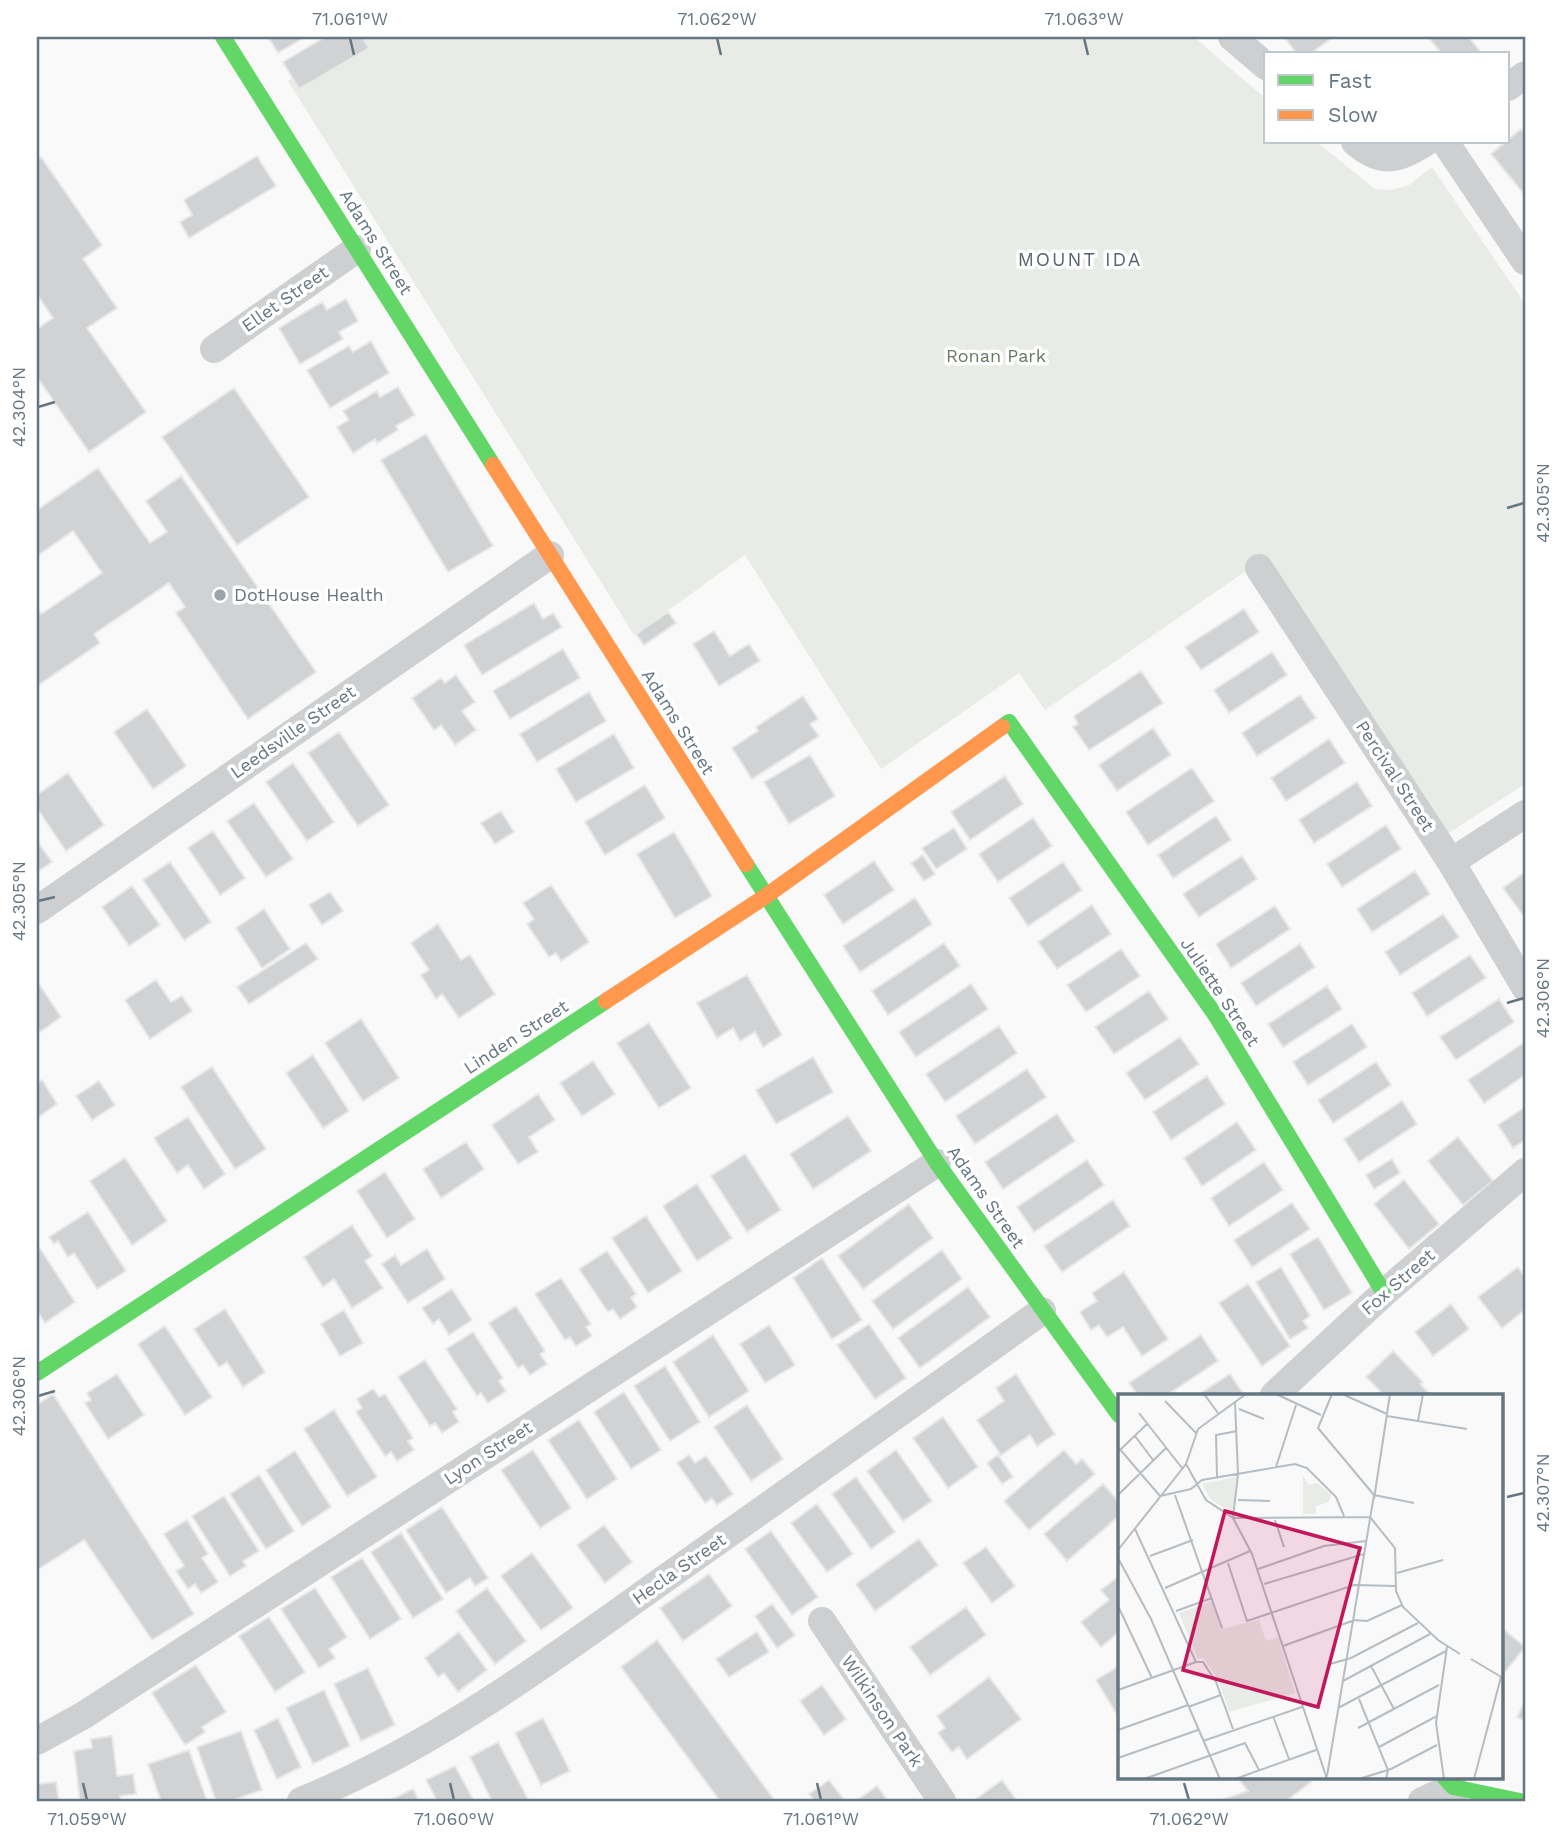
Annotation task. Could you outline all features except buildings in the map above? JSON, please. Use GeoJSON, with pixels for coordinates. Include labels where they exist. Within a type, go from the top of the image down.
{"type":"FeatureCollection","features":[{"type":"Feature","properties":{"kind":"street","name":"Adams Street"},"geometry":{"type":"LineString","coordinates":[[223,37],[937,1163],[1118,1415]]}},
{"type":"Feature","properties":{"kind":"street"},"geometry":{"type":"LineString","coordinates":[[1232,37],[1264,64]]}},
{"type":"Feature","properties":{"kind":"street"},"geometry":{"type":"LineString","coordinates":[[1510,86],[1525,75]]}},
{"type":"Feature","properties":{"kind":"street"},"geometry":{"type":"LineString","coordinates":[[1358,144],[1383,158],[1404,156],[1423,144]]}},
{"type":"Feature","properties":{"kind":"street"},"geometry":{"type":"LineString","coordinates":[[1446,144],[1525,261]]}},
{"type":"Feature","properties":{"kind":"street","name":"Ellet Street"},"geometry":{"type":"LineString","coordinates":[[214,349],[357,249]]}},
{"type":"Feature","properties":{"kind":"street","name":"Leedsville Street"},"geometry":{"type":"LineString","coordinates":[[37,910],[550,555]]}},
{"type":"Feature","properties":{"kind":"street","name":"Percival Street"},"geometry":{"type":"LineString","coordinates":[[1259,568],[1451,862],[1525,987]]}},
{"type":"Feature","properties":{"kind":"street","name":"Linden Street"},"geometry":{"type":"LineString","coordinates":[[37,1373],[766,896],[1009,722]]}},
{"type":"Feature","properties":{"kind":"street","name":"Juliette Street"},"geometry":{"type":"LineString","coordinates":[[1009,722],[1216,1016],[1384,1293]]}},
{"type":"Feature","properties":{"kind":"street"},"geometry":{"type":"LineString","coordinates":[[1451,862],[1525,814]]}},
{"type":"Feature","properties":{"kind":"street","name":"Lyon Street"},"geometry":{"type":"LineString","coordinates":[[37,1741],[95,1707],[937,1163]]}},
{"type":"Feature","properties":{"kind":"street","name":"Fox Street"},"geometry":{"type":"LineString","coordinates":[[1275,1394],[1384,1293],[1525,1172]]}},
{"type":"Feature","properties":{"kind":"street","name":"Hecla Street"},"geometry":{"type":"LineString","coordinates":[[301,1801],[402,1754],[498,1696],[1042,1311]]}},
{"type":"Feature","properties":{"kind":"street","name":"Wilkinson Park"},"geometry":{"type":"LineString","coordinates":[[821,1621],[942,1801]]}},
{"type":"Feature","properties":{"kind":"street"},"geometry":{"type":"LineString","coordinates":[[1422,1801],[1450,1788],[1520,1801]]}},
{"type":"Feature","properties":{"kind":"green space","name":"Ronan Park"},"geometry":{"type":"Polygon","coordinates":[[[360,37],[1194,37],[1264,97],[1264,144],[1319,144],[1375,189],[1391,190],[1409,185],[1432,167],[1525,304],[1525,784],[1447,834],[1266,557],[1045,710],[1019,673],[881,769],[745,555],[634,635],[288,81],[360,37]]]}},
{"type":"Feature","properties":{"kind":"traffic: fast"},"geometry":{"type":"LineString","coordinates":[[223,37],[493,465]]}},
{"type":"Feature","properties":{"kind":"traffic: fast"},"geometry":{"type":"LineString","coordinates":[[1002,727],[1009,722],[1216,1016],[1384,1293]]}},
{"type":"Feature","properties":{"kind":"traffic: fast"},"geometry":{"type":"LineString","coordinates":[[746,864],[937,1163],[1118,1414]]}},
{"type":"Feature","properties":{"kind":"traffic: fast"},"geometry":{"type":"LineString","coordinates":[[37,1373],[606,1001]]}},
{"type":"Feature","properties":{"kind":"traffic: fast"},"geometry":{"type":"LineString","coordinates":[[1445,1778],[1453,1787],[1520,1801]]}},
{"type":"Feature","properties":{"kind":"traffic: slow"},"geometry":{"type":"LineString","coordinates":[[493,465],[746,864]]}},
{"type":"Feature","properties":{"kind":"traffic: slow"},"geometry":{"type":"LineString","coordinates":[[606,1001],[766,896],[1002,727]]}},
{"type":"Feature","properties":{"kind":"place","name":"DotHouse Health"},"geometry":{"type":"Point","coordinates":[220,595]}},
{"type":"Feature","properties":{"kind":"district","name":"MOUNT IDA"},"geometry":{"type":"Point","coordinates":[1080,259]}}]}
